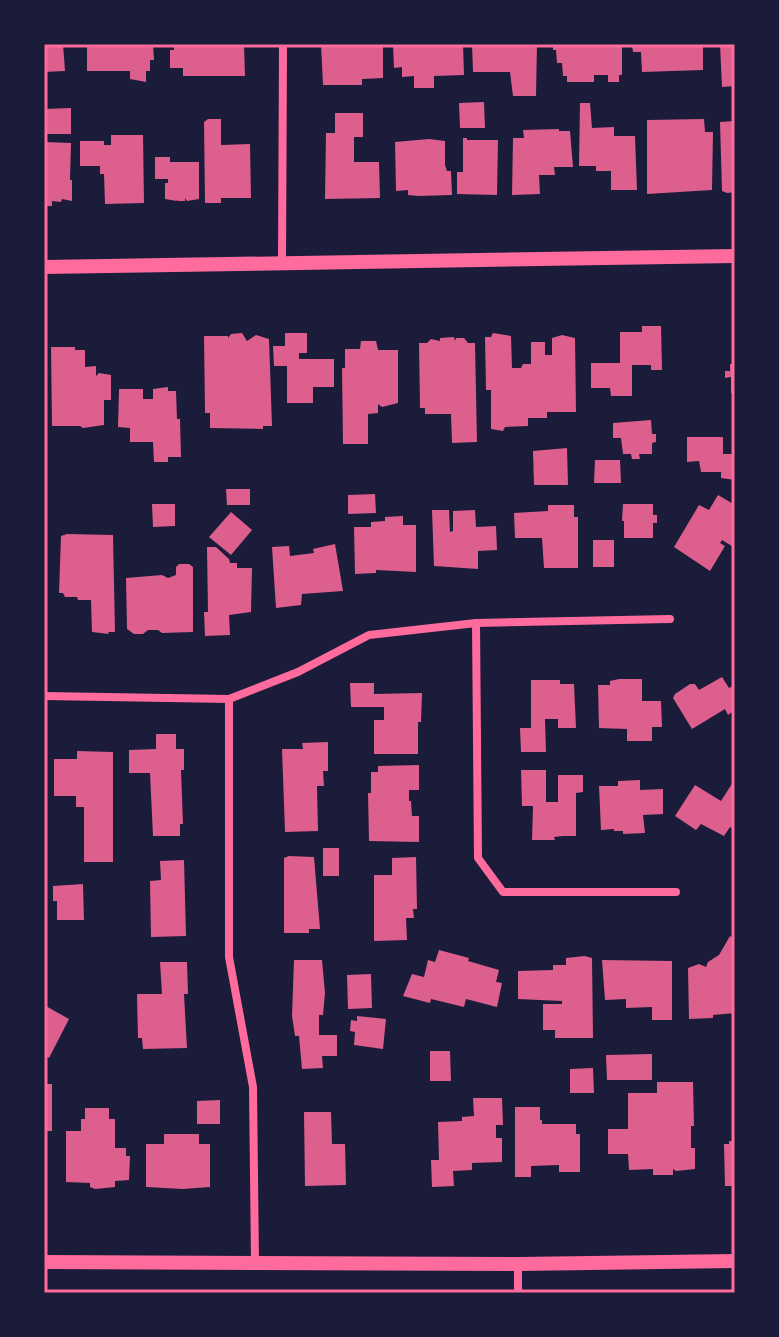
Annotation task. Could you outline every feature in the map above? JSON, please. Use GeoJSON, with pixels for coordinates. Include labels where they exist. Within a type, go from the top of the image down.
{"type":"FeatureCollection","features":[{"type":"Feature","properties":{"kind":"street"},"geometry":{"type":"LineString","coordinates":[[282,263],[283,44]]}},
{"type":"Feature","properties":{"kind":"street"},"geometry":{"type":"LineString","coordinates":[[44,267],[735,256]]}},
{"type":"Feature","properties":{"kind":"street"},"geometry":{"type":"LineString","coordinates":[[44,696],[229,699],[298,672],[369,635],[476,623],[670,619]]}},
{"type":"Feature","properties":{"kind":"street"},"geometry":{"type":"LineString","coordinates":[[476,623],[478,858],[503,892],[676,892]]}},
{"type":"Feature","properties":{"kind":"street"},"geometry":{"type":"LineString","coordinates":[[229,699],[229,957],[253,1087],[255,1263]]}},
{"type":"Feature","properties":{"kind":"street"},"geometry":{"type":"LineString","coordinates":[[44,1262],[518,1264],[735,1261]]}},
{"type":"Feature","properties":{"kind":"street"},"geometry":{"type":"LineString","coordinates":[[518,1264],[518,1293]]}},
{"type":"Feature","properties":{"kind":"building"},"geometry":{"type":"Polygon","coordinates":[[[44,44],[63,44],[65,71],[44,72],[44,44]]]}},
{"type":"Feature","properties":{"kind":"building"},"geometry":{"type":"Polygon","coordinates":[[[87,44],[153,44],[154,60],[150,60],[150,71],[146,71],[146,82],[130,79],[130,71],[87,71],[87,44]]]}},
{"type":"Feature","properties":{"kind":"building"},"geometry":{"type":"Polygon","coordinates":[[[174,44],[244,44],[245,76],[183,76],[183,68],[170,68],[170,50],[174,50],[174,44]]]}},
{"type":"Feature","properties":{"kind":"building"},"geometry":{"type":"Polygon","coordinates":[[[321,44],[383,44],[383,78],[362,79],[362,85],[323,85],[321,44]]]}},
{"type":"Feature","properties":{"kind":"building"},"geometry":{"type":"Polygon","coordinates":[[[393,44],[463,44],[464,75],[434,76],[434,88],[414,88],[414,76],[402,77],[402,67],[394,68],[393,44]]]}},
{"type":"Feature","properties":{"kind":"building"},"geometry":{"type":"Polygon","coordinates":[[[472,44],[537,44],[536,96],[513,96],[510,72],[473,72],[472,44]]]}},
{"type":"Feature","properties":{"kind":"building"},"geometry":{"type":"Polygon","coordinates":[[[553,44],[622,44],[622,75],[619,75],[619,82],[608,82],[608,75],[594,75],[594,82],[567,82],[562,63],[557,63],[553,44]]]}},
{"type":"Feature","properties":{"kind":"building"},"geometry":{"type":"Polygon","coordinates":[[[632,44],[703,44],[703,70],[642,72],[641,52],[633,52],[632,44]]]}},
{"type":"Feature","properties":{"kind":"building"},"geometry":{"type":"Polygon","coordinates":[[[720,44],[735,44],[735,86],[722,87],[720,44]]]}},
{"type":"Feature","properties":{"kind":"building"},"geometry":{"type":"Polygon","coordinates":[[[484,102],[485,128],[460,128],[459,103],[484,102]]]}},
{"type":"Feature","properties":{"kind":"building"},"geometry":{"type":"Polygon","coordinates":[[[580,103],[590,103],[592,128],[614,127],[614,136],[635,136],[637,190],[611,190],[611,171],[596,171],[596,166],[579,166],[580,103]]]}},
{"type":"Feature","properties":{"kind":"building"},"geometry":{"type":"Polygon","coordinates":[[[71,108],[71,134],[44,134],[44,109],[71,108]]]}},
{"type":"Feature","properties":{"kind":"building"},"geometry":{"type":"Polygon","coordinates":[[[335,113],[363,113],[363,137],[354,137],[354,162],[379,162],[380,198],[325,199],[326,133],[335,133],[335,113]]]}},
{"type":"Feature","properties":{"kind":"building"},"geometry":{"type":"Polygon","coordinates":[[[221,119],[221,145],[250,144],[251,198],[221,198],[221,203],[205,203],[204,122],[221,119]]]}},
{"type":"Feature","properties":{"kind":"building"},"geometry":{"type":"Polygon","coordinates":[[[704,119],[705,132],[713,132],[712,190],[647,194],[647,120],[704,119]]]}},
{"type":"Feature","properties":{"kind":"building"},"geometry":{"type":"Polygon","coordinates":[[[735,121],[735,192],[727,193],[722,191],[720,122],[735,121]]]}},
{"type":"Feature","properties":{"kind":"building"},"geometry":{"type":"Polygon","coordinates":[[[523,130],[570,131],[573,167],[554,167],[555,175],[539,175],[540,194],[512,195],[513,138],[524,138],[523,130]]]}},
{"type":"Feature","properties":{"kind":"building"},"geometry":{"type":"Polygon","coordinates":[[[111,135],[143,135],[144,203],[105,204],[104,174],[100,174],[100,166],[80,166],[80,141],[104,141],[104,145],[111,145],[111,135]]]}},
{"type":"Feature","properties":{"kind":"building"},"geometry":{"type":"Polygon","coordinates":[[[463,138],[498,140],[497,195],[457,194],[457,172],[463,172],[463,138]]]}},
{"type":"Feature","properties":{"kind":"building"},"geometry":{"type":"Polygon","coordinates":[[[445,141],[445,165],[447,171],[451,171],[452,195],[418,196],[408,195],[408,190],[396,191],[395,142],[445,141]]]}},
{"type":"Feature","properties":{"kind":"building"},"geometry":{"type":"Polygon","coordinates":[[[44,142],[71,143],[72,201],[62,199],[61,202],[52,201],[52,206],[44,206],[44,142]]]}},
{"type":"Feature","properties":{"kind":"building"},"geometry":{"type":"Polygon","coordinates":[[[155,157],[170,157],[170,162],[199,162],[199,199],[165,199],[168,179],[155,179],[155,157]]]}},
{"type":"Feature","properties":{"kind":"building"},"geometry":{"type":"Polygon","coordinates":[[[642,326],[661,326],[662,370],[651,370],[651,365],[632,365],[632,396],[611,396],[610,388],[591,388],[591,363],[620,363],[620,332],[642,332],[642,326]]]}},
{"type":"Feature","properties":{"kind":"building"},"geometry":{"type":"Polygon","coordinates":[[[242,333],[247,341],[256,335],[269,339],[272,426],[263,426],[263,429],[210,428],[210,413],[205,413],[204,336],[228,338],[231,334],[242,333]]]}},
{"type":"Feature","properties":{"kind":"building"},"geometry":{"type":"Polygon","coordinates":[[[285,333],[307,333],[307,353],[299,353],[299,359],[334,359],[334,387],[313,387],[313,403],[287,403],[287,366],[274,366],[273,346],[285,346],[285,333]]]}},
{"type":"Feature","properties":{"kind":"building"},"geometry":{"type":"Polygon","coordinates":[[[493,333],[511,336],[512,368],[531,364],[531,342],[545,342],[545,355],[552,355],[552,338],[562,335],[575,338],[576,412],[547,412],[547,418],[528,418],[528,426],[505,427],[503,431],[491,429],[491,390],[486,390],[485,337],[491,337],[493,333]]]}},
{"type":"Feature","properties":{"kind":"building"},"geometry":{"type":"Polygon","coordinates":[[[454,337],[455,341],[456,338],[464,338],[468,343],[475,343],[477,442],[452,443],[451,414],[425,414],[425,408],[420,408],[419,343],[454,337]]]}},
{"type":"Feature","properties":{"kind":"building"},"geometry":{"type":"Polygon","coordinates":[[[361,341],[376,341],[378,350],[398,350],[398,403],[382,407],[378,404],[378,413],[368,414],[368,444],[343,444],[342,368],[345,368],[345,349],[360,349],[361,341]]]}},
{"type":"Feature","properties":{"kind":"building"},"geometry":{"type":"Polygon","coordinates":[[[51,347],[85,350],[85,367],[96,366],[96,376],[99,373],[111,375],[111,400],[104,400],[104,425],[83,428],[52,426],[51,347]]]}},
{"type":"Feature","properties":{"kind":"building"},"geometry":{"type":"Polygon","coordinates":[[[735,363],[735,393],[731,393],[731,377],[725,378],[725,371],[730,371],[730,364],[735,363]]]}},
{"type":"Feature","properties":{"kind":"building"},"geometry":{"type":"Polygon","coordinates":[[[168,387],[168,391],[176,391],[181,457],[168,457],[168,462],[154,462],[153,442],[130,442],[130,428],[118,427],[119,389],[143,389],[143,399],[153,399],[153,389],[168,387]]]}},
{"type":"Feature","properties":{"kind":"building"},"geometry":{"type":"Polygon","coordinates":[[[651,420],[652,434],[656,434],[652,454],[639,454],[640,459],[632,459],[631,454],[623,454],[621,438],[613,438],[613,423],[651,420]]]}},
{"type":"Feature","properties":{"kind":"building"},"geometry":{"type":"Polygon","coordinates":[[[687,437],[723,437],[723,454],[732,454],[735,450],[735,480],[721,478],[721,472],[701,472],[699,461],[687,462],[687,437]]]}},
{"type":"Feature","properties":{"kind":"building"},"geometry":{"type":"Polygon","coordinates":[[[567,448],[568,485],[534,485],[533,451],[567,448]]]}},
{"type":"Feature","properties":{"kind":"building"},"geometry":{"type":"Polygon","coordinates":[[[595,460],[620,460],[621,483],[594,483],[595,460]]]}},
{"type":"Feature","properties":{"kind":"building"},"geometry":{"type":"Polygon","coordinates":[[[226,489],[250,489],[250,505],[227,505],[226,489]]]}},
{"type":"Feature","properties":{"kind":"building"},"geometry":{"type":"Polygon","coordinates":[[[375,494],[376,513],[348,514],[348,495],[375,494]]]}},
{"type":"Feature","properties":{"kind":"building"},"geometry":{"type":"Polygon","coordinates":[[[718,495],[735,505],[735,548],[722,540],[720,543],[725,546],[710,571],[674,547],[699,505],[709,510],[718,495]]]}},
{"type":"Feature","properties":{"kind":"building"},"geometry":{"type":"Polygon","coordinates":[[[152,504],[175,504],[175,526],[153,527],[152,504]]]}},
{"type":"Feature","properties":{"kind":"building"},"geometry":{"type":"Polygon","coordinates":[[[623,504],[653,504],[657,523],[653,523],[653,538],[624,538],[623,504]]]}},
{"type":"Feature","properties":{"kind":"building"},"geometry":{"type":"Polygon","coordinates":[[[548,505],[574,505],[574,517],[578,517],[578,568],[544,568],[542,538],[515,538],[514,513],[548,511],[548,505]]]}},
{"type":"Feature","properties":{"kind":"building"},"geometry":{"type":"Polygon","coordinates":[[[432,510],[449,510],[450,532],[453,531],[453,511],[475,510],[476,527],[496,526],[497,550],[478,551],[478,569],[434,566],[432,510]]]}},
{"type":"Feature","properties":{"kind":"building"},"geometry":{"type":"Polygon","coordinates":[[[231,512],[252,530],[231,555],[209,537],[231,512]]]}},
{"type":"Feature","properties":{"kind":"building"},"geometry":{"type":"Polygon","coordinates":[[[403,516],[403,525],[416,525],[416,572],[376,570],[376,573],[355,574],[354,527],[371,527],[371,522],[385,521],[385,517],[403,516]]]}},
{"type":"Feature","properties":{"kind":"building"},"geometry":{"type":"Polygon","coordinates":[[[113,535],[115,632],[92,632],[91,600],[78,600],[77,597],[65,597],[59,593],[61,536],[113,535]]]}},
{"type":"Feature","properties":{"kind":"building"},"geometry":{"type":"Polygon","coordinates":[[[593,540],[614,540],[614,567],[593,567],[593,540]]]}},
{"type":"Feature","properties":{"kind":"building"},"geometry":{"type":"Polygon","coordinates":[[[335,544],[343,591],[302,594],[301,605],[276,608],[272,547],[289,546],[290,556],[314,553],[313,549],[335,544]]]}},
{"type":"Feature","properties":{"kind":"building"},"geometry":{"type":"Polygon","coordinates":[[[207,547],[216,547],[230,563],[237,563],[237,568],[252,568],[251,612],[229,615],[230,635],[205,636],[204,612],[208,612],[207,547]]]}},
{"type":"Feature","properties":{"kind":"building"},"geometry":{"type":"Polygon","coordinates":[[[179,564],[193,567],[193,632],[148,630],[143,634],[134,634],[127,629],[126,578],[162,575],[168,578],[176,575],[179,564]]]}},
{"type":"Feature","properties":{"kind":"building"},"geometry":{"type":"Polygon","coordinates":[[[722,677],[729,688],[735,685],[735,710],[728,715],[725,709],[692,729],[673,698],[675,694],[690,684],[695,684],[699,690],[722,677]]]}},
{"type":"Feature","properties":{"kind":"building"},"geometry":{"type":"Polygon","coordinates":[[[642,679],[642,701],[661,701],[662,727],[652,727],[652,741],[627,741],[627,729],[599,728],[598,685],[610,685],[610,681],[642,679]]]}},
{"type":"Feature","properties":{"kind":"building"},"geometry":{"type":"Polygon","coordinates":[[[531,680],[560,680],[560,684],[574,684],[576,728],[558,728],[558,719],[545,719],[546,752],[521,752],[520,728],[531,728],[531,680]]]}},
{"type":"Feature","properties":{"kind":"building"},"geometry":{"type":"Polygon","coordinates":[[[350,683],[374,683],[374,694],[422,693],[418,754],[374,754],[374,720],[384,720],[384,707],[351,707],[350,683]]]}},
{"type":"Feature","properties":{"kind":"building"},"geometry":{"type":"Polygon","coordinates":[[[156,734],[176,734],[176,749],[184,749],[184,770],[181,770],[183,824],[180,824],[180,836],[153,836],[150,773],[129,773],[129,750],[156,749],[156,734]]]}},
{"type":"Feature","properties":{"kind":"building"},"geometry":{"type":"Polygon","coordinates":[[[328,742],[328,771],[323,771],[324,786],[317,786],[318,831],[285,832],[282,749],[303,749],[302,743],[328,742]]]}},
{"type":"Feature","properties":{"kind":"building"},"geometry":{"type":"Polygon","coordinates":[[[77,751],[113,752],[113,862],[84,862],[84,807],[76,807],[76,796],[54,796],[54,759],[77,759],[77,751]]]}},
{"type":"Feature","properties":{"kind":"building"},"geometry":{"type":"Polygon","coordinates":[[[419,765],[419,790],[409,790],[409,801],[412,816],[419,816],[419,842],[369,841],[371,772],[378,772],[378,766],[419,765]]]}},
{"type":"Feature","properties":{"kind":"building"},"geometry":{"type":"Polygon","coordinates":[[[521,770],[546,770],[546,802],[558,802],[558,775],[583,775],[583,792],[576,793],[576,836],[532,840],[533,806],[522,806],[521,770]]]}},
{"type":"Feature","properties":{"kind":"building"},"geometry":{"type":"Polygon","coordinates":[[[735,779],[735,830],[730,827],[724,836],[701,824],[696,830],[675,816],[695,785],[721,801],[735,779]]]}},
{"type":"Feature","properties":{"kind":"building"},"geometry":{"type":"Polygon","coordinates":[[[640,780],[640,790],[663,789],[663,814],[643,815],[645,833],[623,834],[623,831],[614,829],[601,830],[599,786],[618,786],[618,781],[640,780]]]}},
{"type":"Feature","properties":{"kind":"building"},"geometry":{"type":"Polygon","coordinates":[[[323,848],[339,848],[339,876],[323,876],[323,848]]]}},
{"type":"Feature","properties":{"kind":"building"},"geometry":{"type":"Polygon","coordinates":[[[314,857],[320,929],[309,929],[309,933],[284,933],[284,858],[314,857]]]}},
{"type":"Feature","properties":{"kind":"building"},"geometry":{"type":"Polygon","coordinates":[[[416,857],[417,909],[413,909],[414,918],[406,918],[407,940],[374,941],[374,875],[392,875],[392,858],[416,857]]]}},
{"type":"Feature","properties":{"kind":"building"},"geometry":{"type":"Polygon","coordinates":[[[184,860],[186,936],[151,937],[150,881],[161,880],[160,861],[184,860]]]}},
{"type":"Feature","properties":{"kind":"building"},"geometry":{"type":"Polygon","coordinates":[[[83,884],[84,920],[57,920],[53,886],[83,884]]]}},
{"type":"Feature","properties":{"kind":"building"},"geometry":{"type":"Polygon","coordinates":[[[730,936],[735,939],[735,1013],[689,1019],[688,968],[699,964],[706,967],[719,955],[730,936]]]}},
{"type":"Feature","properties":{"kind":"building"},"geometry":{"type":"Polygon","coordinates":[[[439,950],[499,970],[496,982],[502,983],[497,1007],[466,999],[464,1007],[403,996],[412,974],[424,977],[428,960],[435,962],[439,950]]]}},
{"type":"Feature","properties":{"kind":"building"},"geometry":{"type":"Polygon","coordinates":[[[566,958],[592,958],[593,1038],[555,1038],[555,1030],[543,1030],[543,1004],[562,1004],[562,1001],[518,999],[518,971],[553,970],[553,965],[566,965],[566,958]]]}},
{"type":"Feature","properties":{"kind":"building"},"geometry":{"type":"Polygon","coordinates":[[[294,960],[322,960],[325,993],[323,1015],[319,1015],[319,1035],[337,1035],[337,1056],[322,1056],[323,1068],[302,1069],[299,1036],[295,1036],[292,1016],[294,960]]]}},
{"type":"Feature","properties":{"kind":"building"},"geometry":{"type":"Polygon","coordinates":[[[602,960],[672,961],[672,1020],[652,1020],[652,1007],[626,1008],[626,999],[605,1000],[602,960]]]}},
{"type":"Feature","properties":{"kind":"building"},"geometry":{"type":"Polygon","coordinates":[[[160,962],[187,962],[188,994],[184,994],[187,1048],[143,1049],[142,1038],[138,1038],[137,994],[162,994],[160,962]]]}},
{"type":"Feature","properties":{"kind":"building"},"geometry":{"type":"Polygon","coordinates":[[[371,974],[372,1008],[348,1009],[347,975],[371,974]]]}},
{"type":"Feature","properties":{"kind":"building"},"geometry":{"type":"Polygon","coordinates":[[[44,1005],[69,1019],[49,1058],[44,1055],[44,1005]]]}},
{"type":"Feature","properties":{"kind":"building"},"geometry":{"type":"Polygon","coordinates":[[[357,1016],[386,1019],[383,1049],[354,1045],[355,1032],[350,1031],[351,1020],[357,1021],[357,1016]]]}},
{"type":"Feature","properties":{"kind":"building"},"geometry":{"type":"Polygon","coordinates":[[[430,1051],[450,1051],[451,1081],[430,1081],[430,1051]]]}},
{"type":"Feature","properties":{"kind":"building"},"geometry":{"type":"Polygon","coordinates":[[[652,1054],[652,1080],[607,1080],[606,1055],[652,1054]]]}},
{"type":"Feature","properties":{"kind":"building"},"geometry":{"type":"Polygon","coordinates":[[[593,1068],[594,1093],[570,1093],[570,1069],[593,1068]]]}},
{"type":"Feature","properties":{"kind":"building"},"geometry":{"type":"Polygon","coordinates":[[[657,1082],[693,1082],[691,1148],[695,1148],[695,1169],[673,1169],[673,1175],[653,1175],[653,1169],[629,1170],[628,1154],[608,1154],[608,1129],[628,1129],[628,1093],[657,1093],[657,1082]]]}},
{"type":"Feature","properties":{"kind":"building"},"geometry":{"type":"Polygon","coordinates":[[[44,1084],[52,1084],[52,1131],[44,1131],[44,1084]]]}},
{"type":"Feature","properties":{"kind":"building"},"geometry":{"type":"Polygon","coordinates":[[[473,1098],[502,1098],[503,1125],[496,1125],[496,1138],[502,1138],[502,1162],[472,1163],[472,1170],[453,1171],[454,1186],[432,1187],[431,1160],[439,1160],[438,1122],[462,1121],[462,1117],[474,1116],[473,1098]]]}},
{"type":"Feature","properties":{"kind":"building"},"geometry":{"type":"Polygon","coordinates":[[[220,1100],[220,1124],[197,1124],[197,1101],[220,1100]]]}},
{"type":"Feature","properties":{"kind":"building"},"geometry":{"type":"Polygon","coordinates":[[[515,1107],[540,1107],[542,1124],[576,1124],[576,1134],[580,1134],[580,1172],[559,1172],[559,1165],[531,1166],[531,1177],[515,1177],[515,1107]]]}},
{"type":"Feature","properties":{"kind":"building"},"geometry":{"type":"Polygon","coordinates":[[[85,1108],[109,1108],[109,1119],[115,1119],[115,1148],[126,1148],[126,1156],[130,1156],[129,1180],[115,1181],[115,1187],[95,1189],[90,1187],[90,1183],[66,1182],[66,1131],[81,1131],[85,1108]]]}},
{"type":"Feature","properties":{"kind":"building"},"geometry":{"type":"Polygon","coordinates":[[[304,1112],[331,1112],[332,1144],[345,1144],[346,1185],[305,1186],[304,1112]]]}},
{"type":"Feature","properties":{"kind":"building"},"geometry":{"type":"Polygon","coordinates":[[[164,1134],[199,1134],[199,1144],[210,1144],[210,1187],[146,1187],[146,1144],[164,1144],[164,1134]]]}},
{"type":"Feature","properties":{"kind":"building"},"geometry":{"type":"Polygon","coordinates":[[[729,1141],[735,1141],[735,1186],[725,1186],[724,1144],[729,1144],[729,1141]]]}}]}
